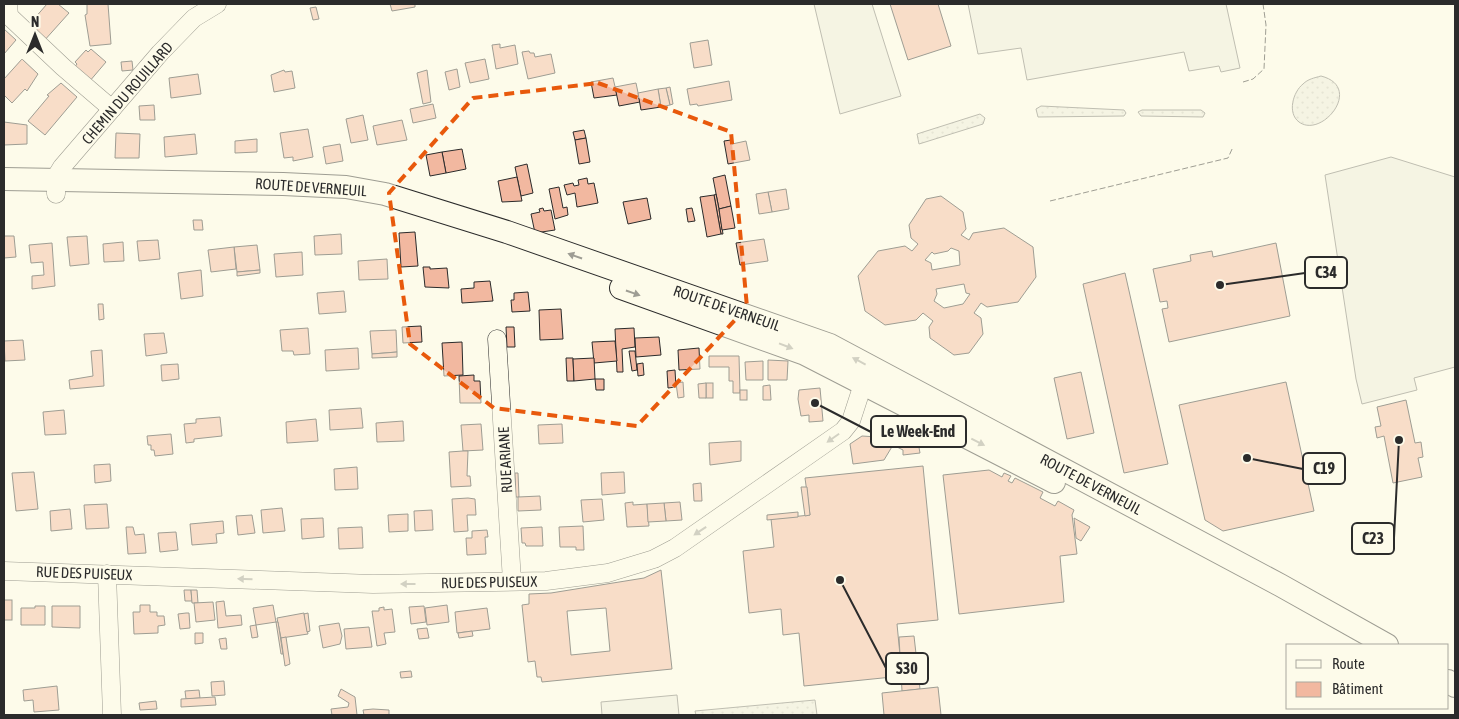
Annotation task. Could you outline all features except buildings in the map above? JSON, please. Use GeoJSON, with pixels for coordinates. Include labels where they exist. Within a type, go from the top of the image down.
{"type":"FeatureCollection","features":[{"type":"Feature","properties":{"kind":"main road","name":"ROUTE DE VERNEUIL"},"geometry":{"type":"LineString","coordinates":[[4,179],[56,187],[315,198],[355,202],[392,210],[774,342],[864,383],[1367,644]]}},
{"type":"Feature","properties":{"kind":"main road","name":"ROUTE DE VERNEUIL"},"geometry":{"type":"LineString","coordinates":[[4,193],[56,187],[323,185],[385,194],[507,232],[808,336],[898,381],[1280,585],[1384,644]]}},
{"type":"Feature","properties":{"kind":"street"},"geometry":{"type":"LineString","coordinates":[[8,4],[9,16],[63,68],[112,109]]}},
{"type":"Feature","properties":{"kind":"street","name":"CHEMIN DU ROUILLARD"},"geometry":{"type":"LineString","coordinates":[[56,187],[59,171],[112,109],[194,18],[217,4]]}},
{"type":"Feature","properties":{"kind":"street","name":"RUE ARIANE"},"geometry":{"type":"LineString","coordinates":[[498,339],[512,582]]}},
{"type":"Feature","properties":{"kind":"street"},"geometry":{"type":"LineString","coordinates":[[864,383],[872,380],[898,381]]}},
{"type":"Feature","properties":{"kind":"street","name":"RUE DES PUISEUX"},"geometry":{"type":"LineString","coordinates":[[4,571],[373,584],[512,582],[564,579],[608,573],[654,559],[675,548],[843,431],[851,421],[864,383]]}},
{"type":"Feature","properties":{"kind":"street"},"geometry":{"type":"LineString","coordinates":[[107,574],[112,715]]}},
{"type":"Feature","properties":{"kind":"highlighted area"},"geometry":{"type":"Polygon","coordinates":[[[598,83],[731,132],[747,307],[637,426],[494,408],[410,344],[389,193],[473,98],[598,83]]]}},
{"type":"Feature","properties":{"kind":"shaded area"},"geometry":{"type":"Polygon","coordinates":[[[814,4],[872,4],[901,96],[840,114],[814,4]]]}},
{"type":"Feature","properties":{"kind":"shaded area"},"geometry":{"type":"Polygon","coordinates":[[[968,4],[1226,4],[1240,68],[1221,72],[1219,66],[1189,71],[1184,52],[1027,80],[1021,48],[978,54],[968,4]]]}},
{"type":"Feature","properties":{"kind":"shaded area"},"geometry":{"type":"Polygon","coordinates":[[[1321,76],[1333,82],[1339,90],[1339,100],[1335,110],[1318,124],[1308,125],[1299,122],[1295,118],[1292,108],[1296,92],[1307,81],[1321,76]]]}},
{"type":"Feature","properties":{"kind":"shaded area"},"geometry":{"type":"Polygon","coordinates":[[[1041,106],[1124,110],[1126,113],[1124,116],[1038,117],[1036,109],[1041,106]]]}},
{"type":"Feature","properties":{"kind":"shaded area"},"geometry":{"type":"Polygon","coordinates":[[[1142,110],[1201,110],[1205,113],[1203,117],[1141,116],[1138,112],[1142,110]]]}},
{"type":"Feature","properties":{"kind":"shaded area"},"geometry":{"type":"Polygon","coordinates":[[[980,114],[985,118],[983,124],[919,144],[917,134],[980,114]]]}},
{"type":"Feature","properties":{"kind":"shaded area"},"geometry":{"type":"Polygon","coordinates":[[[1391,157],[1455,177],[1455,367],[1414,378],[1417,390],[1362,404],[1356,379],[1325,175],[1391,157]]]}},
{"type":"Feature","properties":{"kind":"shaded area"},"geometry":{"type":"Polygon","coordinates":[[[677,695],[679,715],[602,715],[601,702],[677,695]]]}},
{"type":"Feature","properties":{"kind":"shaded area"},"geometry":{"type":"Polygon","coordinates":[[[815,700],[817,715],[696,715],[695,711],[815,700]]]}},
{"type":"Feature","properties":{"kind":"fence"},"geometry":{"type":"LineString","coordinates":[[1243,82],[1253,79],[1264,69],[1266,25],[1263,4]]}},
{"type":"Feature","properties":{"kind":"fence"},"geometry":{"type":"LineString","coordinates":[[1050,201],[1228,158],[1233,147]]}},
{"type":"Feature","properties":{"kind":"place","name":"C34"},"geometry":{"type":"Point","coordinates":[1220,285]}},
{"type":"Feature","properties":{"kind":"place","name":"Le Week-End"},"geometry":{"type":"Point","coordinates":[815,403]}},
{"type":"Feature","properties":{"kind":"place","name":"C23"},"geometry":{"type":"Point","coordinates":[1399,440]}},
{"type":"Feature","properties":{"kind":"place","name":"C19"},"geometry":{"type":"Point","coordinates":[1247,458]}},
{"type":"Feature","properties":{"kind":"place","name":"S30"},"geometry":{"type":"Point","coordinates":[840,580]}}]}
